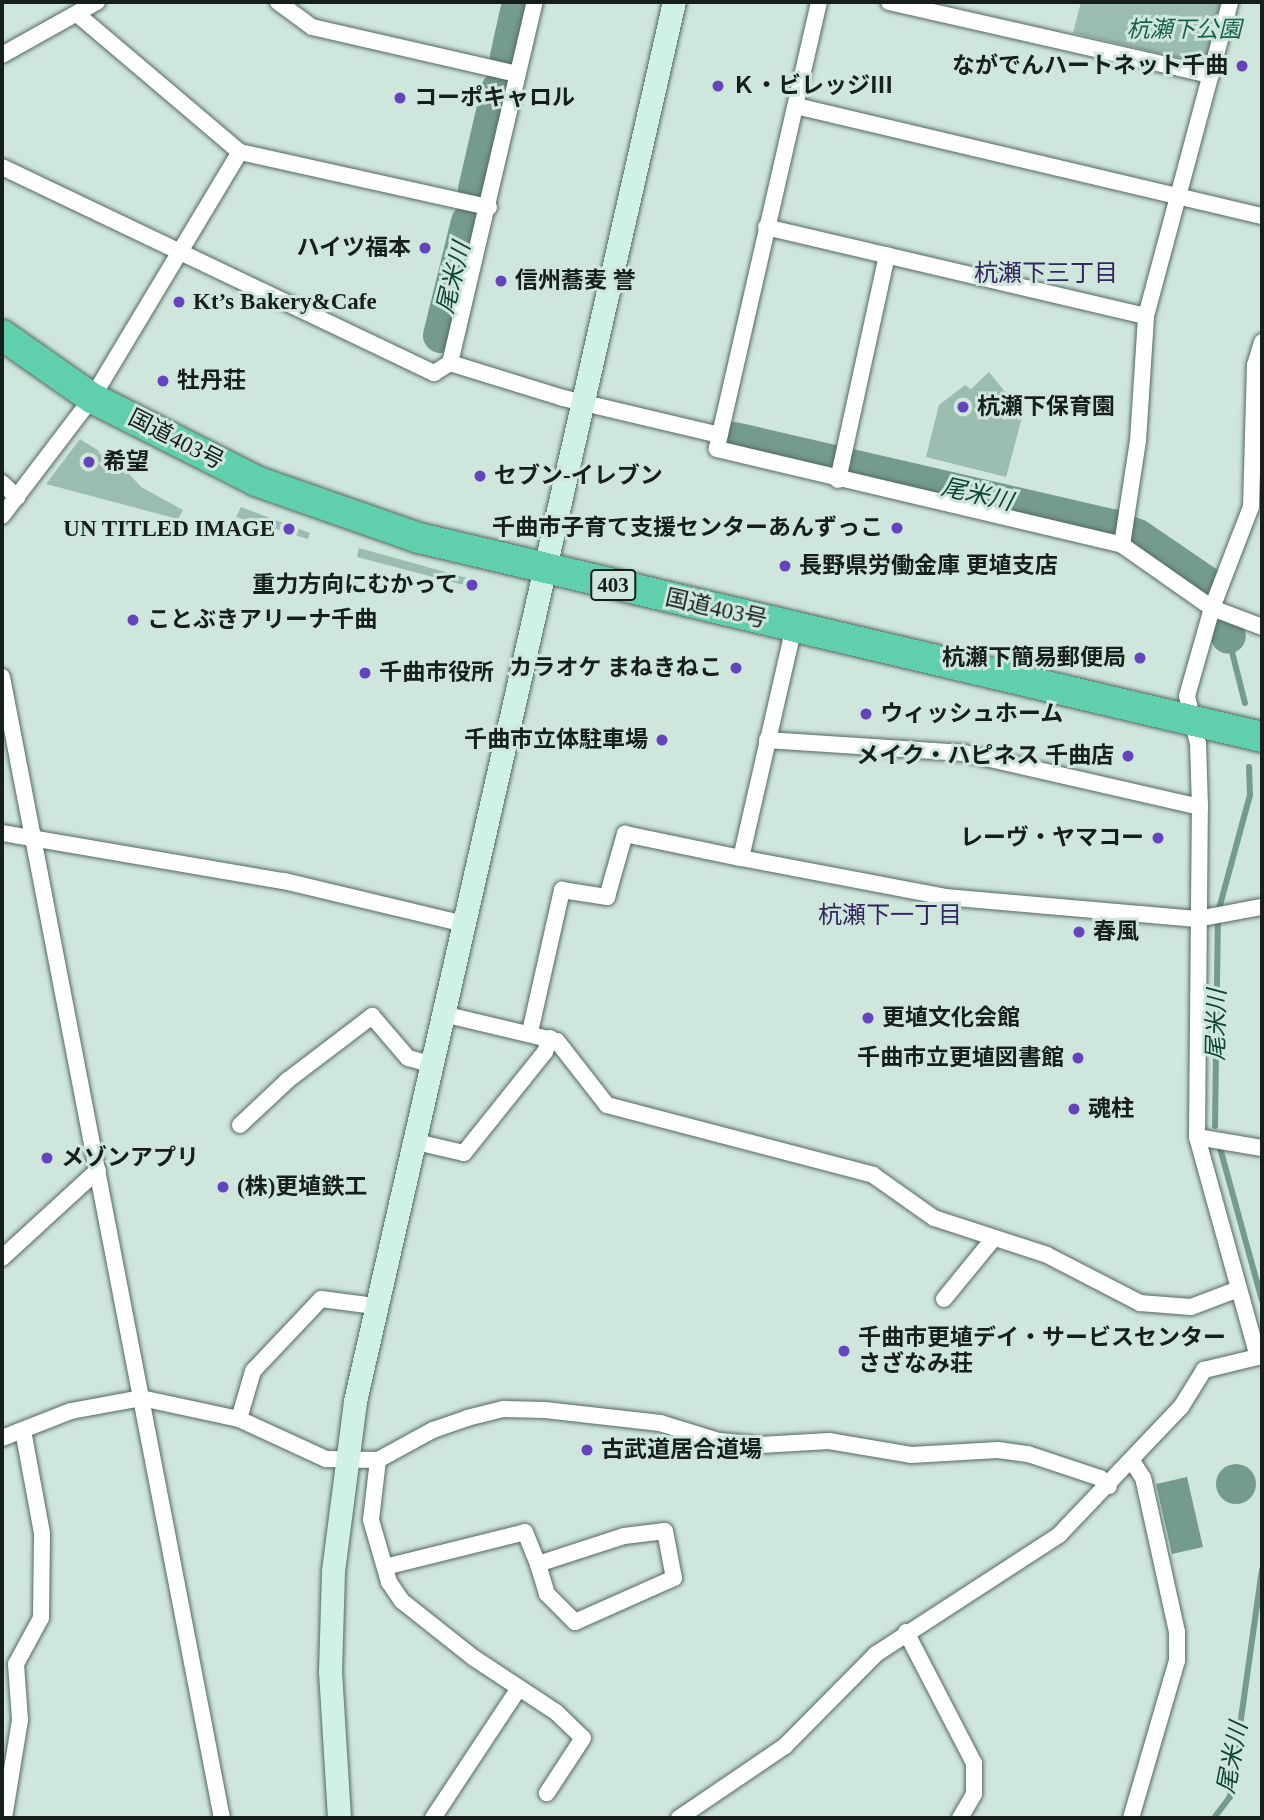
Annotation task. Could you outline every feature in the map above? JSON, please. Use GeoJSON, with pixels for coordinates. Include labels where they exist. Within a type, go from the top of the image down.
{"type":"FeatureCollection","features":[{"type":"Feature","properties":{"kind":"highway","name":"国道403号"},"geometry":{"type":"LineString","coordinates":[[2,335],[92,398],[256,481],[320,506],[419,538],[1262,737]]}},
{"type":"Feature","properties":{"kind":"street"},"geometry":{"type":"LineString","coordinates":[[2,55],[97,2]]}},
{"type":"Feature","properties":{"kind":"street"},"geometry":{"type":"LineString","coordinates":[[278,2],[312,27],[518,74]]}},
{"type":"Feature","properties":{"kind":"street"},"geometry":{"type":"LineString","coordinates":[[2,167],[434,373],[450,363],[535,2]]}},
{"type":"Feature","properties":{"kind":"street"},"geometry":{"type":"LineString","coordinates":[[339,1818],[330,1672],[333,1571],[346,1460],[375,1306],[412,1141],[674,2]]}},
{"type":"Feature","properties":{"kind":"street"},"geometry":{"type":"LineString","coordinates":[[819,2],[766,227],[718,449],[1122,542],[1212,608],[1262,626]]}},
{"type":"Feature","properties":{"kind":"street"},"geometry":{"type":"LineString","coordinates":[[890,2],[1211,75]]}},
{"type":"Feature","properties":{"kind":"street"},"geometry":{"type":"LineString","coordinates":[[1122,542],[1128,521],[1138,441],[1146,316],[1230,2]]}},
{"type":"Feature","properties":{"kind":"street"},"geometry":{"type":"LineString","coordinates":[[76,14],[240,152],[489,206]]}},
{"type":"Feature","properties":{"kind":"street"},"geometry":{"type":"LineString","coordinates":[[796,106],[1177,193],[1262,216]]}},
{"type":"Feature","properties":{"kind":"street"},"geometry":{"type":"LineString","coordinates":[[2,516],[92,398],[240,152]]}},
{"type":"Feature","properties":{"kind":"street"},"geometry":{"type":"LineString","coordinates":[[766,227],[1146,316]]}},
{"type":"Feature","properties":{"kind":"street"},"geometry":{"type":"LineString","coordinates":[[839,476],[887,255]]}},
{"type":"Feature","properties":{"kind":"street"},"geometry":{"type":"LineString","coordinates":[[679,1818],[785,1746],[876,1654],[1059,1535],[1109,1486],[1181,1407],[1204,1370],[1260,1357],[1236,1290],[1196,1137],[1200,807],[1193,722],[1187,696],[1212,608],[1251,507],[1257,468],[1255,365],[1262,342]]}},
{"type":"Feature","properties":{"kind":"street"},"geometry":{"type":"LineString","coordinates":[[450,363],[583,402],[720,435]]}},
{"type":"Feature","properties":{"kind":"street"},"geometry":{"type":"LineString","coordinates":[[2,483],[17,497]]}},
{"type":"Feature","properties":{"kind":"street"},"geometry":{"type":"LineString","coordinates":[[741,858],[794,627]]}},
{"type":"Feature","properties":{"kind":"street"},"geometry":{"type":"LineString","coordinates":[[2,677],[222,1818]]}},
{"type":"Feature","properties":{"kind":"street"},"geometry":{"type":"LineString","coordinates":[[767,740],[964,753],[1200,807]]}},
{"type":"Feature","properties":{"kind":"street"},"geometry":{"type":"LineString","coordinates":[[2,833],[32,835],[284,881],[464,924]]}},
{"type":"Feature","properties":{"kind":"street"},"geometry":{"type":"LineString","coordinates":[[530,1032],[562,890],[607,897],[625,834],[945,897],[1197,919],[1262,907]]}},
{"type":"Feature","properties":{"kind":"street"},"geometry":{"type":"LineString","coordinates":[[443,1014],[550,1038],[607,1105],[858,1169],[934,1218],[1047,1255],[1140,1303],[1191,1307],[1236,1290]]}},
{"type":"Feature","properties":{"kind":"street"},"geometry":{"type":"LineString","coordinates":[[240,1125],[288,1080],[372,1016],[408,1058],[431,1064]]}},
{"type":"Feature","properties":{"kind":"street"},"geometry":{"type":"LineString","coordinates":[[412,1141],[464,1153],[545,1052],[550,1038]]}},
{"type":"Feature","properties":{"kind":"street"},"geometry":{"type":"LineString","coordinates":[[1196,1137],[1262,1147]]}},
{"type":"Feature","properties":{"kind":"street"},"geometry":{"type":"LineString","coordinates":[[2,1258],[97,1170]]}},
{"type":"Feature","properties":{"kind":"street"},"geometry":{"type":"LineString","coordinates":[[944,1299],[994,1238]]}},
{"type":"Feature","properties":{"kind":"street"},"geometry":{"type":"LineString","coordinates":[[239,1419],[253,1371],[321,1299],[375,1306]]}},
{"type":"Feature","properties":{"kind":"street"},"geometry":{"type":"LineString","coordinates":[[2,1438],[71,1411],[141,1398],[239,1419],[326,1458],[378,1460],[433,1430],[467,1418],[504,1409],[545,1410],[660,1423],[719,1441],[760,1445],[830,1440],[911,1455],[998,1450],[1028,1454],[1100,1478],[1109,1486]]}},
{"type":"Feature","properties":{"kind":"street"},"geometry":{"type":"LineString","coordinates":[[4,1818],[20,1720],[10,1695],[16,1664],[41,1618],[42,1533],[23,1430]]}},
{"type":"Feature","properties":{"kind":"street"},"geometry":{"type":"LineString","coordinates":[[378,1460],[371,1520],[385,1567],[402,1601],[519,1688],[556,1712],[583,1738],[547,1793]]}},
{"type":"Feature","properties":{"kind":"street"},"geometry":{"type":"LineString","coordinates":[[1131,1818],[1177,1661],[1177,1632],[1143,1478],[1132,1461]]}},
{"type":"Feature","properties":{"kind":"street"},"geometry":{"type":"LineString","coordinates":[[385,1567],[525,1532],[547,1594],[575,1622],[674,1578],[665,1531],[624,1536],[538,1564]]}},
{"type":"Feature","properties":{"kind":"street"},"geometry":{"type":"LineString","coordinates":[[906,1632],[974,1763],[974,1794],[960,1818]]}},
{"type":"Feature","properties":{"kind":"street"},"geometry":{"type":"LineString","coordinates":[[433,1818],[519,1688]]}},
{"type":"Feature","properties":{"kind":"green space","name":"杭瀬下公園"},"geometry":{"type":"Polygon","coordinates":[[[1081,2],[1223,2],[1206,64],[1073,33],[1081,2]]]}},
{"type":"Feature","properties":{"kind":"green space"},"geometry":{"type":"Polygon","coordinates":[[[989,372],[1023,414],[1006,477],[926,457],[939,405],[965,385],[971,389],[989,372]]]}},
{"type":"Feature","properties":{"kind":"green space"},"geometry":{"type":"Polygon","coordinates":[[[80,439],[121,465],[141,487],[183,510],[178,519],[46,484],[80,439]]]}},
{"type":"Feature","properties":{"kind":"green space"},"geometry":{"type":"Polygon","coordinates":[[[241,507],[310,533],[308,539],[236,517],[241,507]]]}},
{"type":"Feature","properties":{"kind":"green space"},"geometry":{"type":"Polygon","coordinates":[[[359,548],[474,580],[475,588],[357,557],[359,548]]]}},
{"type":"Feature","properties":{"kind":"shaded area"},"geometry":{"type":"Polygon","coordinates":[[[1236,1464],[1244,1465],[1250,1470],[1255,1476],[1255,1492],[1250,1498],[1244,1503],[1236,1504],[1228,1503],[1222,1498],[1217,1492],[1216,1484],[1217,1476],[1222,1470],[1228,1465],[1236,1464]]]}},
{"type":"Feature","properties":{"kind":"shaded area"},"geometry":{"type":"Polygon","coordinates":[[[1187,1477],[1203,1547],[1172,1554],[1156,1484],[1187,1477]]]}},
{"type":"Feature","properties":{"kind":"waterway","name":"尾米川"},"geometry":{"type":"LineString","coordinates":[[507,56],[519,2]]}},
{"type":"Feature","properties":{"kind":"waterway","name":"尾米川"},"geometry":{"type":"LineString","coordinates":[[475,189],[498,89]]}},
{"type":"Feature","properties":{"kind":"waterway","name":"尾米川"},"geometry":{"type":"LineString","coordinates":[[440,335],[468,221]]}},
{"type":"Feature","properties":{"kind":"waterway","name":"尾米川"},"geometry":{"type":"LineString","coordinates":[[734,439],[1112,526],[1137,536],[1206,583]]}},
{"type":"Feature","properties":{"kind":"waterway","name":"尾米川"},"geometry":{"type":"LineString","coordinates":[[1225,627],[1228,636]]}},
{"type":"Feature","properties":{"kind":"waterway"},"geometry":{"type":"LineString","coordinates":[[1228,636],[1245,703]]}},
{"type":"Feature","properties":{"kind":"waterway","name":"尾米川"},"geometry":{"type":"LineString","coordinates":[[1219,909],[1250,795],[1249,767]]}},
{"type":"Feature","properties":{"kind":"waterway","name":"尾米川"},"geometry":{"type":"LineString","coordinates":[[1215,1126],[1218,923]]}},
{"type":"Feature","properties":{"kind":"waterway","name":"尾米川"},"geometry":{"type":"LineString","coordinates":[[1220,1148],[1262,1301]]}},
{"type":"Feature","properties":{"kind":"waterway","name":"尾米川"},"geometry":{"type":"LineString","coordinates":[[1214,1818],[1230,1797],[1262,1570]]}},
{"type":"Feature","properties":{"kind":"place","name":"ながでんハートネット千曲"},"geometry":{"type":"Point","coordinates":[1242,66]}},
{"type":"Feature","properties":{"kind":"place","name":"Ｋ・ビレッジⅢ"},"geometry":{"type":"Point","coordinates":[718,86]}},
{"type":"Feature","properties":{"kind":"place","name":"コーポキャロル"},"geometry":{"type":"Point","coordinates":[400,98]}},
{"type":"Feature","properties":{"kind":"place","name":"ハイツ福本"},"geometry":{"type":"Point","coordinates":[425,248]}},
{"type":"Feature","properties":{"kind":"place","name":"信州蕎麦 誉"},"geometry":{"type":"Point","coordinates":[501,281]}},
{"type":"Feature","properties":{"kind":"place","name":"Kt’s Bakery&Cafe"},"geometry":{"type":"Point","coordinates":[179,302]}},
{"type":"Feature","properties":{"kind":"place","name":"牡丹荘"},"geometry":{"type":"Point","coordinates":[163,381]}},
{"type":"Feature","properties":{"kind":"place","name":"杭瀬下保育園"},"geometry":{"type":"Point","coordinates":[963,407]}},
{"type":"Feature","properties":{"kind":"place","name":"希望"},"geometry":{"type":"Point","coordinates":[89,462]}},
{"type":"Feature","properties":{"kind":"place","name":"セブン-イレブン"},"geometry":{"type":"Point","coordinates":[480,476]}},
{"type":"Feature","properties":{"kind":"place","name":"千曲市子育て支援センターあんずっこ"},"geometry":{"type":"Point","coordinates":[897,528]}},
{"type":"Feature","properties":{"kind":"place","name":"UN TITLED IMAGE"},"geometry":{"type":"Point","coordinates":[289,529]}},
{"type":"Feature","properties":{"kind":"place","name":"長野県労働金庫 更埴支店"},"geometry":{"type":"Point","coordinates":[785,566]}},
{"type":"Feature","properties":{"kind":"place","name":"重力方向にむかって"},"geometry":{"type":"Point","coordinates":[472,585]}},
{"type":"Feature","properties":{"kind":"place","name":"ことぶきアリーナ千曲"},"geometry":{"type":"Point","coordinates":[133,620]}},
{"type":"Feature","properties":{"kind":"place","name":"杭瀬下簡易郵便局"},"geometry":{"type":"Point","coordinates":[1140,658]}},
{"type":"Feature","properties":{"kind":"place","name":"カラオケ まねきねこ"},"geometry":{"type":"Point","coordinates":[736,668]}},
{"type":"Feature","properties":{"kind":"place","name":"千曲市役所"},"geometry":{"type":"Point","coordinates":[365,673]}},
{"type":"Feature","properties":{"kind":"place","name":"ウィッシュホーム"},"geometry":{"type":"Point","coordinates":[866,714]}},
{"type":"Feature","properties":{"kind":"place","name":"千曲市立体駐車場"},"geometry":{"type":"Point","coordinates":[662,740]}},
{"type":"Feature","properties":{"kind":"place","name":"メイク・ハピネス 千曲店"},"geometry":{"type":"Point","coordinates":[1128,756]}},
{"type":"Feature","properties":{"kind":"place","name":"レーヴ・ヤマコー"},"geometry":{"type":"Point","coordinates":[1158,838]}},
{"type":"Feature","properties":{"kind":"place","name":"春風"},"geometry":{"type":"Point","coordinates":[1079,932]}},
{"type":"Feature","properties":{"kind":"place","name":"更埴文化会館"},"geometry":{"type":"Point","coordinates":[868,1018]}},
{"type":"Feature","properties":{"kind":"place","name":"千曲市立更埴図書館"},"geometry":{"type":"Point","coordinates":[1078,1058]}},
{"type":"Feature","properties":{"kind":"place","name":"魂柱"},"geometry":{"type":"Point","coordinates":[1074,1109]}},
{"type":"Feature","properties":{"kind":"place","name":"メゾンアプリ"},"geometry":{"type":"Point","coordinates":[47,1158]}},
{"type":"Feature","properties":{"kind":"place","name":"(株)更埴鉄工"},"geometry":{"type":"Point","coordinates":[223,1187]}},
{"type":"Feature","properties":{"kind":"place","name":"千曲市更埴デイ・サービスセンター さざなみ荘"},"geometry":{"type":"Point","coordinates":[844,1351]}},
{"type":"Feature","properties":{"kind":"place","name":"古武道居合道場"},"geometry":{"type":"Point","coordinates":[587,1450]}},
{"type":"Feature","properties":{"kind":"district","name":"杭瀬下三丁目"},"geometry":{"type":"Point","coordinates":[1046,274]}},
{"type":"Feature","properties":{"kind":"district","name":"杭瀬下一丁目"},"geometry":{"type":"Point","coordinates":[890,916]}}]}
